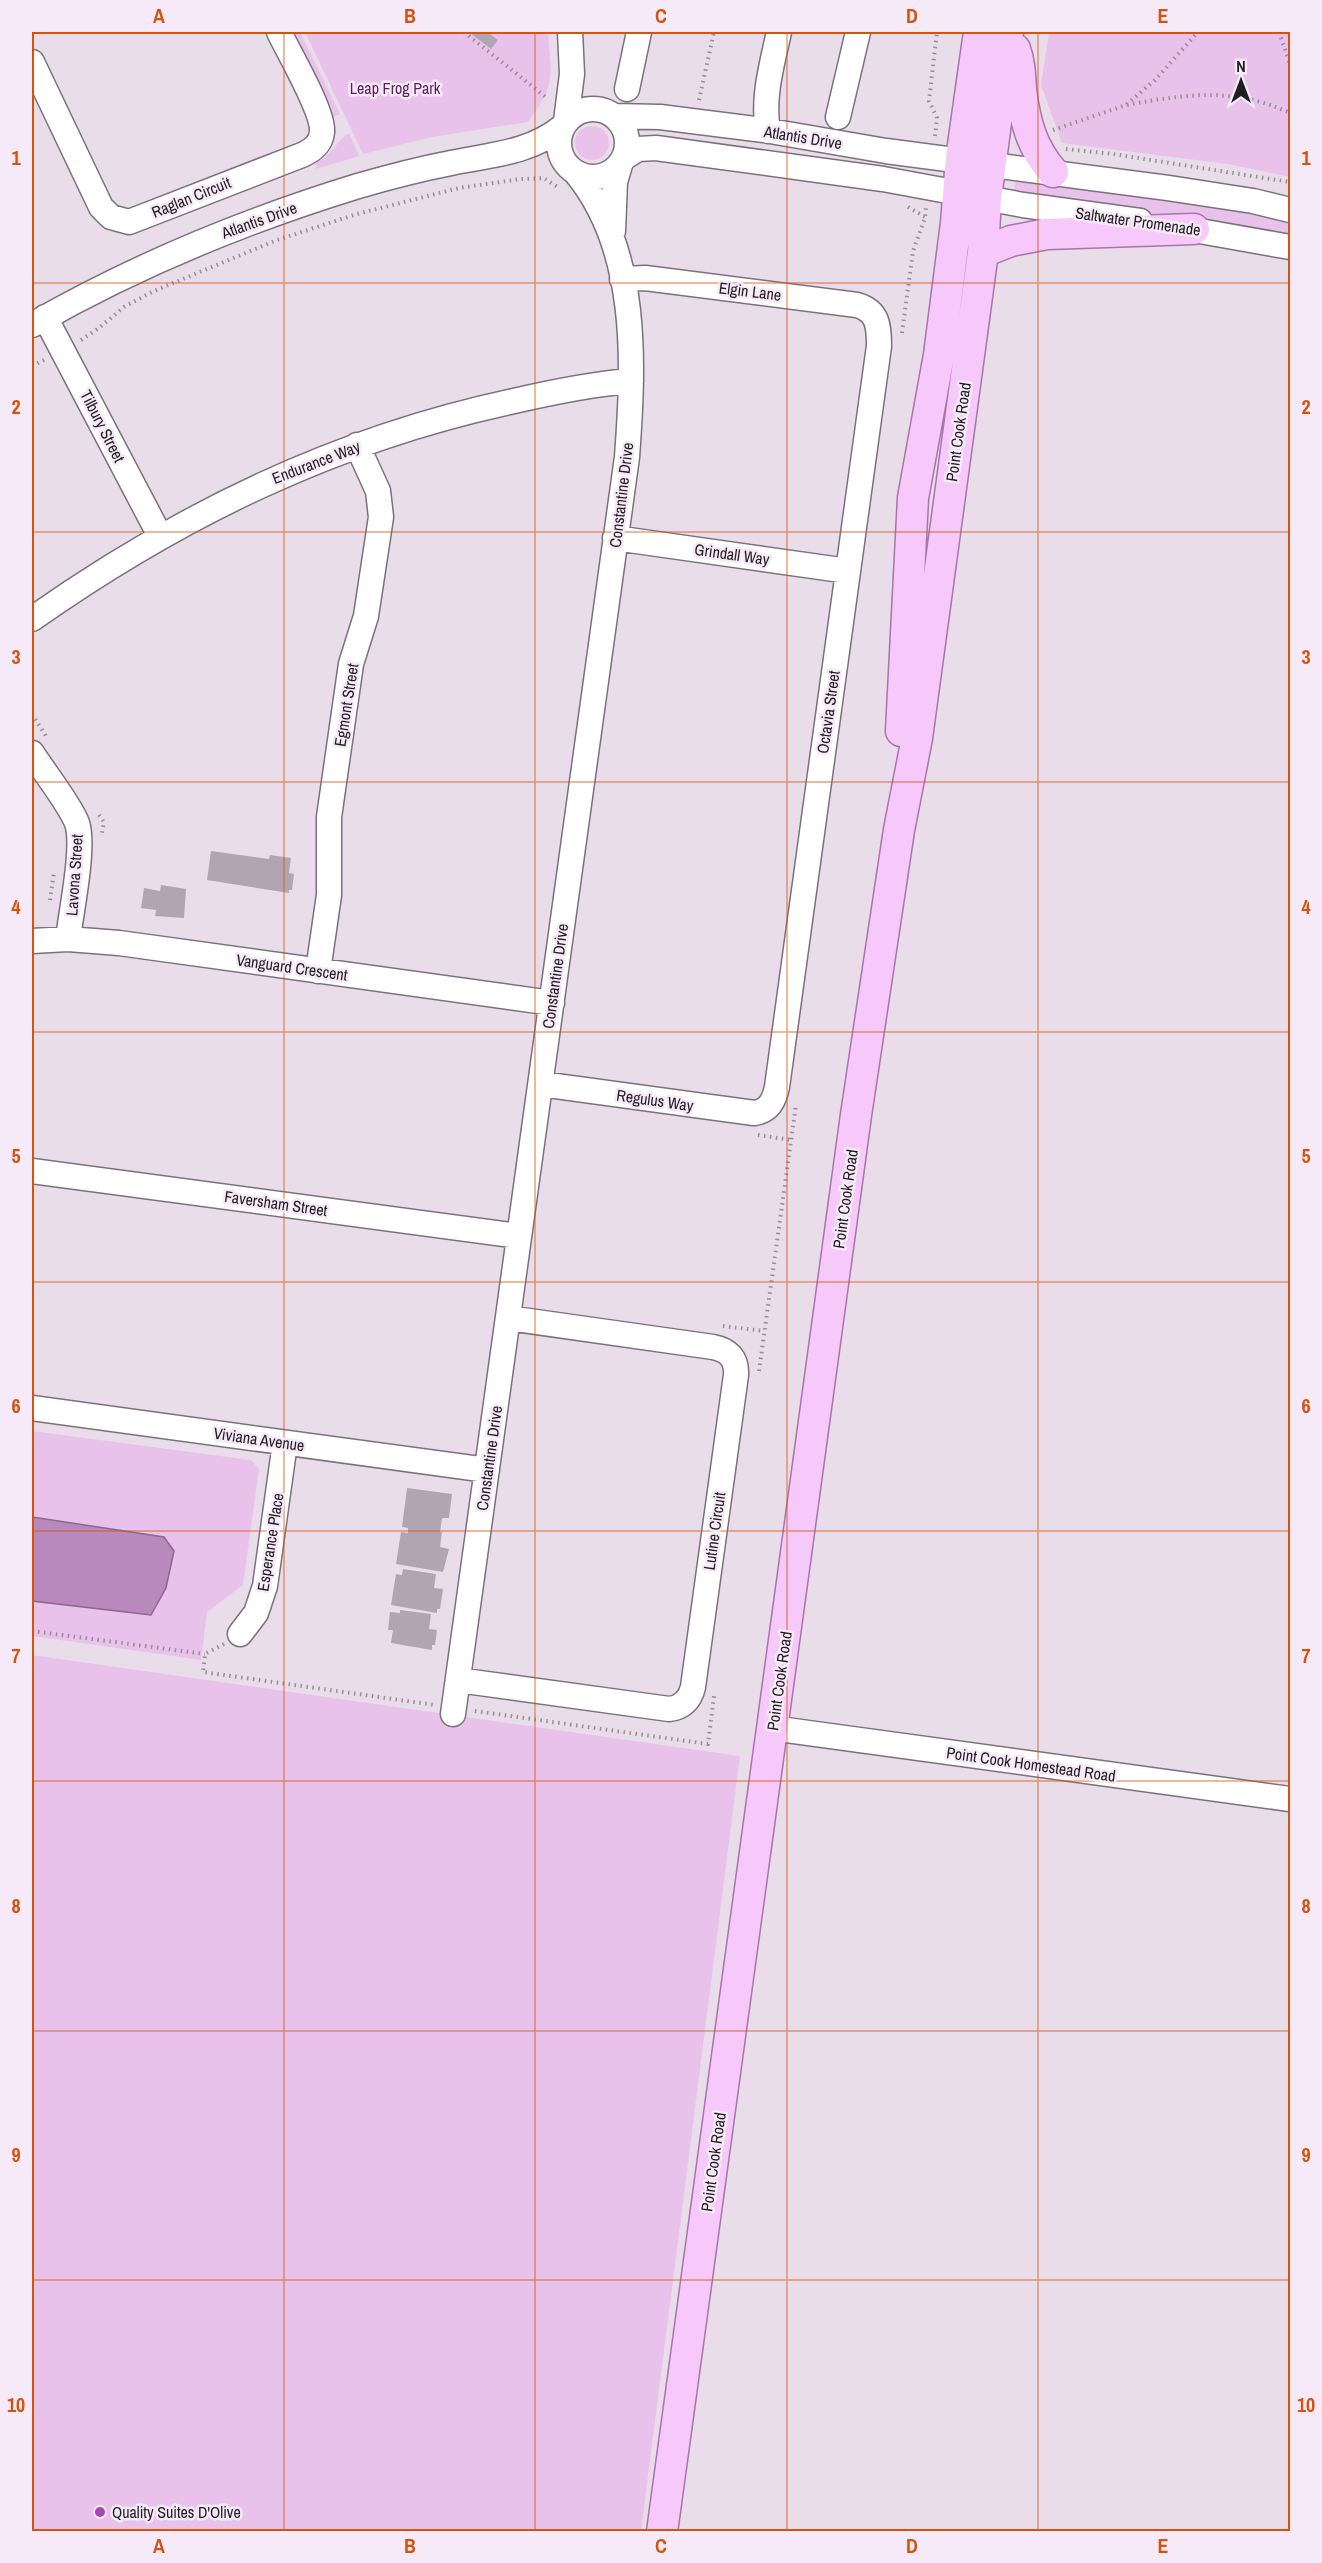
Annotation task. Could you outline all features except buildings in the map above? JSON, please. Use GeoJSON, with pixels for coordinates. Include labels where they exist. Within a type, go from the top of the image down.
{"type":"FeatureCollection","features":[{"type":"Feature","properties":{"kind":"main road","name":"Point Cook Road"},"geometry":{"type":"LineString","coordinates":[[898,830],[902,680],[911,523],[939,355],[972,195],[976,161],[980,32]]}},
{"type":"Feature","properties":{"kind":"main road","name":"Point Cook Road"},"geometry":{"type":"LineString","coordinates":[[976,161],[1008,32]]}},
{"type":"Feature","properties":{"kind":"main road"},"geometry":{"type":"LineString","coordinates":[[1008,32],[1020,64],[1021,90],[1030,135],[1040,157],[1057,160]]}},
{"type":"Feature","properties":{"kind":"main road","name":"Point Cook Road"},"geometry":{"type":"LineString","coordinates":[[662,2532],[855,1126],[898,830],[917,738],[983,252],[972,195]]}},
{"type":"Feature","properties":{"kind":"main road"},"geometry":{"type":"LineString","coordinates":[[983,252],[1011,241],[1047,234],[1194,229]]}},
{"type":"Feature","properties":{"kind":"street","name":"Raglan Circuit"},"geometry":{"type":"LineString","coordinates":[[32,62],[101,207],[111,218],[129,222],[302,155],[316,147],[322,129],[318,113],[279,32]]}},
{"type":"Feature","properties":{"kind":"street"},"geometry":{"type":"LineString","coordinates":[[627,89],[639,32]]}},
{"type":"Feature","properties":{"kind":"street"},"geometry":{"type":"LineString","coordinates":[[768,131],[766,95],[779,32]]}},
{"type":"Feature","properties":{"kind":"street"},"geometry":{"type":"LineString","coordinates":[[838,117],[858,32]]}},
{"type":"Feature","properties":{"kind":"street"},"geometry":{"type":"LineString","coordinates":[[571,42],[592,92],[627,135],[628,146],[622,161],[604,176],[585,177],[573,170],[559,148],[559,137],[572,89],[571,42]]}},
{"type":"Feature","properties":{"kind":"street"},"geometry":{"type":"LineString","coordinates":[[564,124],[573,114],[592,108],[613,115]]}},
{"type":"Feature","properties":{"kind":"street","name":"Atlantis Drive"},"geometry":{"type":"LineString","coordinates":[[613,115],[660,117],[768,131],[886,151],[976,161]]}},
{"type":"Feature","properties":{"kind":"street","name":"Atlantis Drive"},"geometry":{"type":"LineString","coordinates":[[38,321],[162,258],[262,218],[392,176],[452,162],[501,155],[542,142],[564,124]]}},
{"type":"Feature","properties":{"kind":"street","name":"Atlantis Drive"},"geometry":{"type":"LineString","coordinates":[[622,161],[638,149],[656,148],[972,195]]}},
{"type":"Feature","properties":{"kind":"street","name":"Atlantis Drive"},"geometry":{"type":"LineString","coordinates":[[501,155],[573,170]]}},
{"type":"Feature","properties":{"kind":"street"},"geometry":{"type":"LineString","coordinates":[[976,161],[1057,160],[1290,210]]}},
{"type":"Feature","properties":{"kind":"street","name":"Constantine Drive"},"geometry":{"type":"LineString","coordinates":[[613,238],[615,182],[622,161]]}},
{"type":"Feature","properties":{"kind":"street","name":"Constantine Drive"},"geometry":{"type":"LineString","coordinates":[[453,1714],[627,457],[631,381],[622,279],[613,238],[593,197],[573,170]]}},
{"type":"Feature","properties":{"kind":"street","name":"Saltwater Promenade"},"geometry":{"type":"LineString","coordinates":[[972,195],[1194,229],[1290,247]]}},
{"type":"Feature","properties":{"kind":"street","name":"Elgin Lane"},"geometry":{"type":"LineString","coordinates":[[622,279],[645,278],[857,304],[875,314]]}},
{"type":"Feature","properties":{"kind":"street","name":"Octavia Street"},"geometry":{"type":"LineString","coordinates":[[768,1107],[777,1087],[879,346],[879,328],[875,314]]}},
{"type":"Feature","properties":{"kind":"street","name":"Tilbury Street"},"geometry":{"type":"LineString","coordinates":[[38,321],[63,350],[160,536]]}},
{"type":"Feature","properties":{"kind":"street","name":"Endurance Way"},"geometry":{"type":"LineString","coordinates":[[32,619],[96,574],[160,536],[250,489],[357,445],[476,409],[594,385],[631,381]]}},
{"type":"Feature","properties":{"kind":"street","name":"Egmont Street"},"geometry":{"type":"LineString","coordinates":[[318,971],[329,895],[329,817],[351,664],[366,616],[381,517],[378,491],[357,445]]}},
{"type":"Feature","properties":{"kind":"street","name":"Grindall Way"},"geometry":{"type":"LineString","coordinates":[[615,538],[848,571]]}},
{"type":"Feature","properties":{"kind":"street","name":"Lavona Street"},"geometry":{"type":"LineString","coordinates":[[32,753],[78,828],[79,849],[49,940]]}},
{"type":"Feature","properties":{"kind":"street","name":"Vanguard Crescent"},"geometry":{"type":"LineString","coordinates":[[49,940],[119,943],[552,1003]]}},
{"type":"Feature","properties":{"kind":"street","name":"Regulus Way"},"geometry":{"type":"LineString","coordinates":[[541,1084],[747,1113],[759,1113],[768,1107]]}},
{"type":"Feature","properties":{"kind":"street","name":"Faversham Street"},"geometry":{"type":"LineString","coordinates":[[32,1171],[519,1236]]}},
{"type":"Feature","properties":{"kind":"street","name":"Lutine Circuit"},"geometry":{"type":"LineString","coordinates":[[458,1680],[669,1709],[679,1707],[688,1700],[692,1691],[736,1375],[733,1358],[725,1350],[508,1318]]}},
{"type":"Feature","properties":{"kind":"street","name":"Viviana Avenue"},"geometry":{"type":"LineString","coordinates":[[32,1408],[487,1470]]}},
{"type":"Feature","properties":{"kind":"street","name":"Esperance Place"},"geometry":{"type":"LineString","coordinates":[[240,1634],[256,1613],[265,1586],[285,1443]]}},
{"type":"Feature","properties":{"kind":"street","name":"Point Cook Homestead Road"},"geometry":{"type":"LineString","coordinates":[[772,1728],[1290,1799]]}},
{"type":"Feature","properties":{"kind":"path"},"geometry":{"type":"LineString","coordinates":[[464,32],[547,98]]}},
{"type":"Feature","properties":{"kind":"path"},"geometry":{"type":"LineString","coordinates":[[699,100],[714,32]]}},
{"type":"Feature","properties":{"kind":"path"},"geometry":{"type":"LineString","coordinates":[[1126,105],[1155,80],[1198,32]]}},
{"type":"Feature","properties":{"kind":"path"},"geometry":{"type":"LineString","coordinates":[[1279,32],[1290,64]]}},
{"type":"Feature","properties":{"kind":"path"},"geometry":{"type":"LineString","coordinates":[[1048,132],[1126,105],[1191,95],[1231,95],[1262,102],[1290,113]]}},
{"type":"Feature","properties":{"kind":"path"},"geometry":{"type":"LineString","coordinates":[[1057,160],[1113,154],[1290,182]]}},
{"type":"Feature","properties":{"kind":"path"},"geometry":{"type":"LineString","coordinates":[[32,366],[99,328],[124,307],[154,291],[277,240],[357,213],[459,188],[538,177],[544,178],[576,199],[593,197]]}},
{"type":"Feature","properties":{"kind":"path"},"geometry":{"type":"LineString","coordinates":[[903,204],[925,218]]}},
{"type":"Feature","properties":{"kind":"path"},"geometry":{"type":"LineString","coordinates":[[49,940],[47,919],[55,866]]}},
{"type":"Feature","properties":{"kind":"path"},"geometry":{"type":"LineString","coordinates":[[32,1631],[205,1654]]}},
{"type":"Feature","properties":{"kind":"green space"},"geometry":{"type":"Polygon","coordinates":[[[291,32],[300,32],[340,114],[332,118],[291,32]]]}},
{"type":"Feature","properties":{"kind":"green space","name":"Leap Frog Park"},"geometry":{"type":"Polygon","coordinates":[[[305,32],[548,32],[550,79],[544,98],[528,122],[432,137],[363,154],[305,32]]]}},
{"type":"Feature","properties":{"kind":"green space"},"geometry":{"type":"Polygon","coordinates":[[[1049,32],[1290,32],[1290,177],[1227,164],[1062,143],[1041,85],[1049,32]]]}},
{"type":"Feature","properties":{"kind":"green space"},"geometry":{"type":"Polygon","coordinates":[[[592,126],[604,131],[609,143],[604,155],[592,160],[580,155],[575,143],[580,131],[592,126]]]}},
{"type":"Feature","properties":{"kind":"green space"},"geometry":{"type":"Polygon","coordinates":[[[349,133],[359,156],[316,169],[316,161],[326,156],[349,133]]]}},
{"type":"Feature","properties":{"kind":"green space"},"geometry":{"type":"Polygon","coordinates":[[[1016,178],[1207,204],[1290,219],[1290,237],[1221,223],[1035,198],[1014,191],[1016,178]]]}},
{"type":"Feature","properties":{"kind":"green space"},"geometry":{"type":"Polygon","coordinates":[[[32,1431],[251,1460],[259,1469],[243,1585],[207,1612],[201,1660],[32,1636],[32,1431]]]}},
{"type":"Feature","properties":{"kind":"green space"},"geometry":{"type":"Polygon","coordinates":[[[32,1655],[740,1756],[641,2531],[32,2532],[32,1655]]]}},
{"type":"Feature","properties":{"kind":"shaded area"},"geometry":{"type":"Polygon","coordinates":[[[32,1517],[164,1537],[174,1551],[166,1588],[151,1615],[32,1601],[32,1517]]]}},
{"type":"Feature","properties":{"kind":"place","name":"Quality Suites D'Olive"},"geometry":{"type":"Point","coordinates":[100,2512]}}]}
